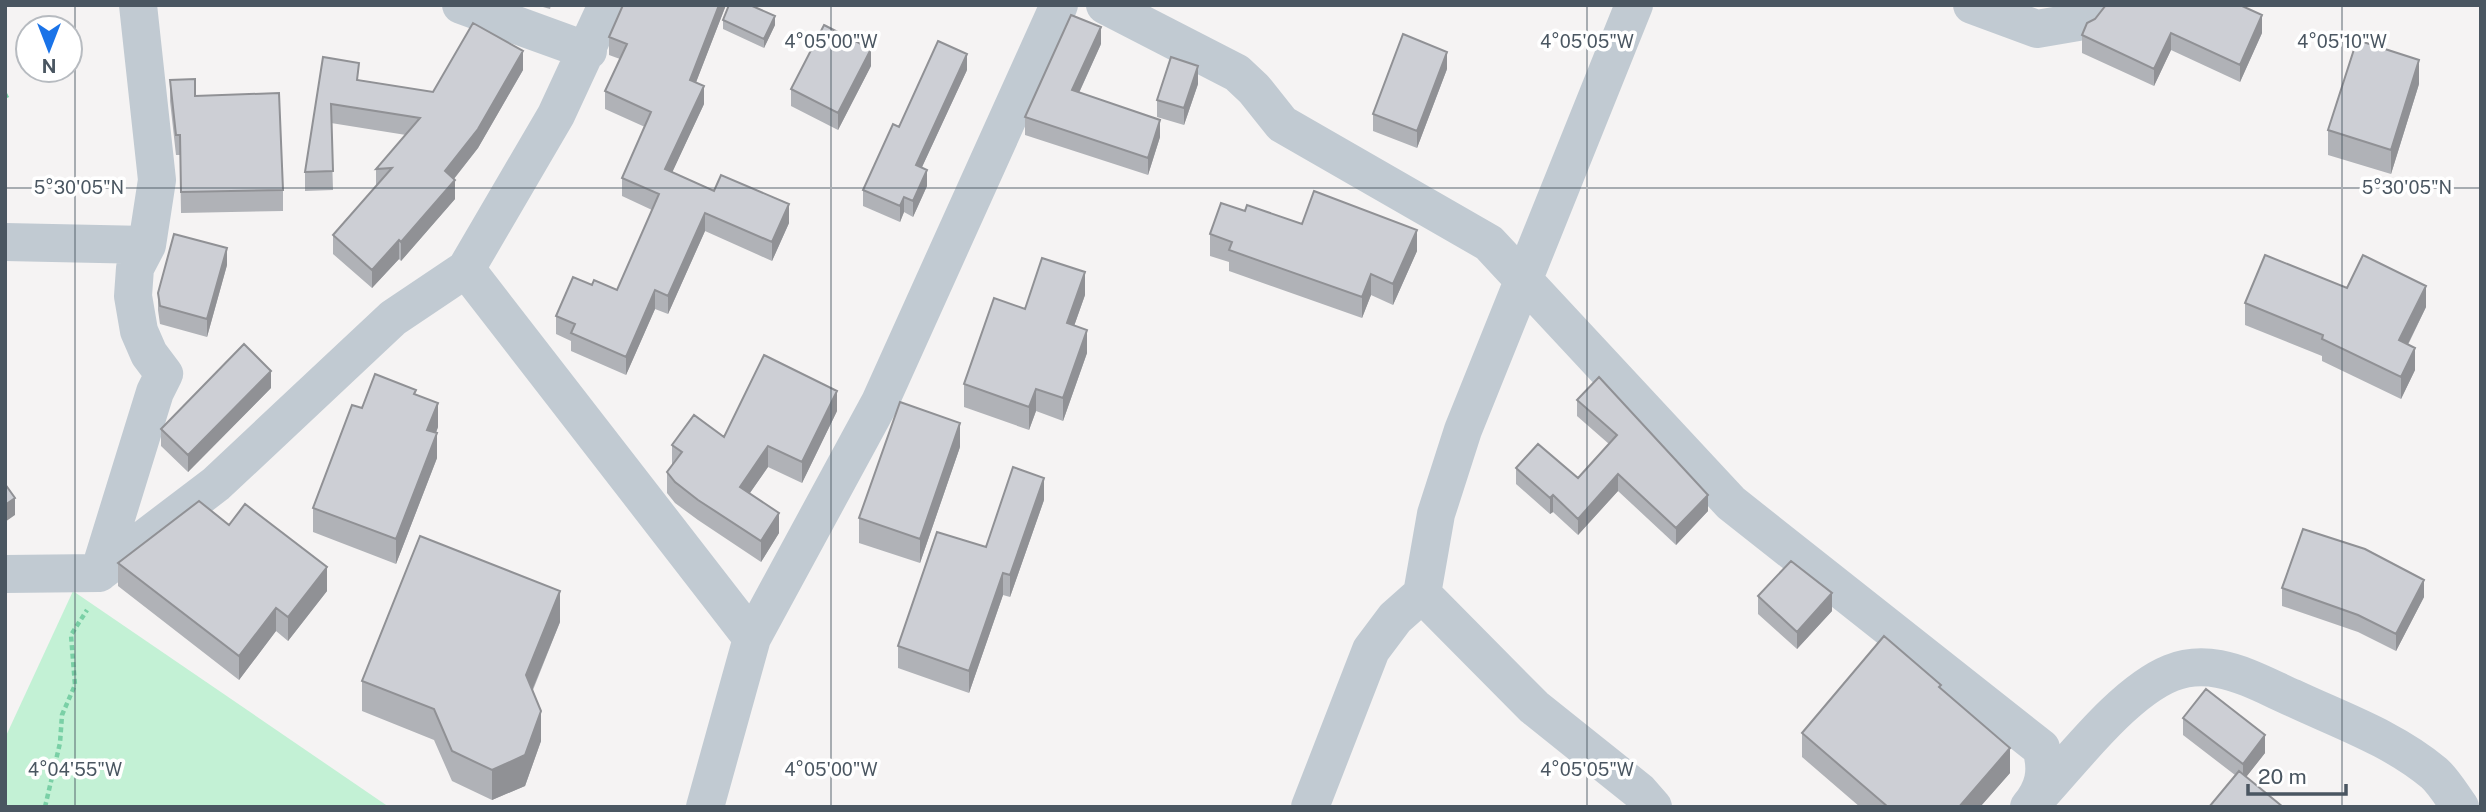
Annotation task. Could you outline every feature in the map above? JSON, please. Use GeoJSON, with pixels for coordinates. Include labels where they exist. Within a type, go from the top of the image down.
{"type":"FeatureCollection","features":[{"type":"Feature","properties":{"kind":"street"},"geometry":{"type":"LineString","coordinates":[[99,573],[155,392],[164,374],[149,354],[139,331],[133,296],[135,268],[147,245],[157,180],[138,5]]}},
{"type":"Feature","properties":{"kind":"street"},"geometry":{"type":"LineString","coordinates":[[461,5],[588,51]]}},
{"type":"Feature","properties":{"kind":"street"},"geometry":{"type":"LineString","coordinates":[[5,574],[99,573],[216,484],[393,318],[466,269],[556,115],[588,51],[607,5]]}},
{"type":"Feature","properties":{"kind":"street"},"geometry":{"type":"LineString","coordinates":[[705,807],[752,638],[880,402],[1059,5]]}},
{"type":"Feature","properties":{"kind":"street"},"geometry":{"type":"LineString","coordinates":[[1105,5],[1237,73],[1254,89],[1282,124],[1489,243],[1731,503],[2041,748],[2045,771],[2043,784],[2034,801]]}},
{"type":"Feature","properties":{"kind":"street"},"geometry":{"type":"LineString","coordinates":[[1310,807],[1371,650],[1395,618],[1422,594],[1436,514],[1463,430],[1634,5]]}},
{"type":"Feature","properties":{"kind":"street"},"geometry":{"type":"LineString","coordinates":[[1972,5],[2037,29],[2078,22],[2092,5]]}},
{"type":"Feature","properties":{"kind":"street"},"geometry":{"type":"LineString","coordinates":[[5,242],[147,245]]}},
{"type":"Feature","properties":{"kind":"street"},"geometry":{"type":"LineString","coordinates":[[466,269],[752,638]]}},
{"type":"Feature","properties":{"kind":"street"},"geometry":{"type":"LineString","coordinates":[[1422,594],[1534,706],[1639,791],[1653,807]]}},
{"type":"Feature","properties":{"kind":"street"},"geometry":{"type":"LineString","coordinates":[[2034,801],[2121,708],[2147,685],[2174,672],[2196,667],[2217,668],[2243,674],[2377,735],[2437,775],[2460,807]]}},
{"type":"Feature","properties":{"kind":"path"},"geometry":{"type":"LineString","coordinates":[[45,807],[60,743],[62,715],[75,685],[71,635],[95,597],[99,573]]}},
{"type":"Feature","properties":{"kind":"green space"},"geometry":{"type":"Polygon","coordinates":[[[73,591],[389,807],[5,807],[5,738],[73,591]]]}},
{"type":"Feature","properties":{"kind":"building"},"geometry":{"type":"Polygon","coordinates":[[[623,5],[719,5],[690,80],[704,86],[665,169],[714,191],[721,175],[789,204],[772,242],[705,213],[668,296],[655,290],[626,357],[571,333],[575,324],[556,316],[573,277],[592,285],[594,280],[617,290],[659,194],[622,178],[651,112],[605,91],[627,44],[609,37],[623,5]]]}},
{"type":"Feature","properties":{"kind":"building"},"geometry":{"type":"Polygon","coordinates":[[[729,5],[750,5],[775,16],[764,39],[723,20],[729,5]]]}},
{"type":"Feature","properties":{"kind":"building"},"geometry":{"type":"Polygon","coordinates":[[[2106,5],[2240,5],[2262,15],[2240,65],[2171,33],[2154,69],[2082,35],[2087,23],[2095,19],[2106,5]]]}},
{"type":"Feature","properties":{"kind":"building"},"geometry":{"type":"Polygon","coordinates":[[[1071,15],[1101,27],[1072,90],[1160,120],[1148,158],[1025,117],[1071,15]]]}},
{"type":"Feature","properties":{"kind":"building"},"geometry":{"type":"Polygon","coordinates":[[[473,23],[523,51],[478,129],[445,171],[455,180],[401,242],[399,240],[372,270],[333,235],[392,168],[376,169],[420,118],[331,104],[333,171],[305,172],[323,57],[359,63],[357,80],[433,92],[473,23]]]}},
{"type":"Feature","properties":{"kind":"building"},"geometry":{"type":"Polygon","coordinates":[[[824,25],[871,49],[838,113],[791,89],[824,25]]]}},
{"type":"Feature","properties":{"kind":"building"},"geometry":{"type":"Polygon","coordinates":[[[1403,34],[1447,52],[1417,131],[1373,114],[1403,34]]]}},
{"type":"Feature","properties":{"kind":"building"},"geometry":{"type":"Polygon","coordinates":[[[2357,40],[2419,60],[2391,150],[2328,130],[2357,40]]]}},
{"type":"Feature","properties":{"kind":"building"},"geometry":{"type":"Polygon","coordinates":[[[938,41],[967,54],[916,165],[927,170],[913,201],[904,197],[900,206],[863,190],[893,124],[899,127],[938,41]]]}},
{"type":"Feature","properties":{"kind":"building"},"geometry":{"type":"Polygon","coordinates":[[[1171,57],[1198,66],[1184,108],[1157,100],[1171,57]]]}},
{"type":"Feature","properties":{"kind":"building"},"geometry":{"type":"Polygon","coordinates":[[[195,79],[195,96],[279,93],[283,190],[181,192],[180,135],[176,135],[170,80],[195,79]]]}},
{"type":"Feature","properties":{"kind":"building"},"geometry":{"type":"Polygon","coordinates":[[[1314,191],[1417,230],[1393,284],[1371,274],[1362,297],[1229,250],[1232,242],[1210,234],[1221,203],[1245,211],[1247,205],[1302,224],[1314,191]]]}},
{"type":"Feature","properties":{"kind":"building"},"geometry":{"type":"Polygon","coordinates":[[[174,234],[227,248],[207,319],[160,306],[158,293],[174,234]]]}},
{"type":"Feature","properties":{"kind":"building"},"geometry":{"type":"Polygon","coordinates":[[[2265,255],[2347,288],[2363,255],[2426,286],[2399,340],[2415,348],[2401,377],[2322,339],[2323,335],[2245,303],[2265,255]]]}},
{"type":"Feature","properties":{"kind":"building"},"geometry":{"type":"Polygon","coordinates":[[[1042,258],[1085,272],[1067,323],[1087,330],[1063,398],[1036,389],[1029,407],[964,384],[994,298],[1025,309],[1042,258]]]}},
{"type":"Feature","properties":{"kind":"building"},"geometry":{"type":"Polygon","coordinates":[[[244,344],[271,371],[188,455],[161,429],[244,344]]]}},
{"type":"Feature","properties":{"kind":"building"},"geometry":{"type":"Polygon","coordinates":[[[764,355],[837,391],[802,462],[768,446],[740,487],[779,513],[761,541],[698,500],[667,472],[682,452],[672,445],[694,415],[724,437],[764,355]]]}},
{"type":"Feature","properties":{"kind":"building"},"geometry":{"type":"Polygon","coordinates":[[[375,374],[416,390],[414,394],[438,403],[427,430],[437,433],[396,539],[313,508],[352,405],[362,408],[375,374]]]}},
{"type":"Feature","properties":{"kind":"building"},"geometry":{"type":"Polygon","coordinates":[[[1599,377],[1708,495],[1676,528],[1618,474],[1578,519],[1553,495],[1550,498],[1516,468],[1538,444],[1578,478],[1617,435],[1577,400],[1599,377]]]}},
{"type":"Feature","properties":{"kind":"building"},"geometry":{"type":"Polygon","coordinates":[[[900,402],[960,423],[920,539],[859,518],[900,402]]]}},
{"type":"Feature","properties":{"kind":"building"},"geometry":{"type":"Polygon","coordinates":[[[1013,467],[1044,478],[1010,575],[1003,573],[969,671],[898,646],[937,532],[986,547],[1013,467]]]}},
{"type":"Feature","properties":{"kind":"building"},"geometry":{"type":"Polygon","coordinates":[[[5,484],[15,498],[5,505],[5,484]]]}},
{"type":"Feature","properties":{"kind":"building"},"geometry":{"type":"Polygon","coordinates":[[[199,501],[229,525],[245,504],[327,567],[288,617],[276,608],[239,656],[118,563],[199,501]]]}},
{"type":"Feature","properties":{"kind":"building"},"geometry":{"type":"Polygon","coordinates":[[[2303,529],[2365,549],[2424,580],[2396,634],[2358,615],[2282,588],[2303,529]]]}},
{"type":"Feature","properties":{"kind":"building"},"geometry":{"type":"Polygon","coordinates":[[[420,536],[560,591],[526,675],[541,711],[525,755],[492,770],[452,751],[434,709],[362,681],[420,536]]]}},
{"type":"Feature","properties":{"kind":"building"},"geometry":{"type":"Polygon","coordinates":[[[1791,561],[1832,593],[1797,632],[1758,596],[1791,561]]]}},
{"type":"Feature","properties":{"kind":"building"},"geometry":{"type":"Polygon","coordinates":[[[1884,636],[2010,748],[1959,807],[1888,807],[1802,733],[1884,636]]]}},
{"type":"Feature","properties":{"kind":"building"},"geometry":{"type":"Polygon","coordinates":[[[2206,689],[2265,735],[2243,764],[2183,718],[2206,689]]]}},
{"type":"Feature","properties":{"kind":"building"},"geometry":{"type":"Polygon","coordinates":[[[2239,771],[2283,807],[2209,807],[2239,771]]]}}]}
